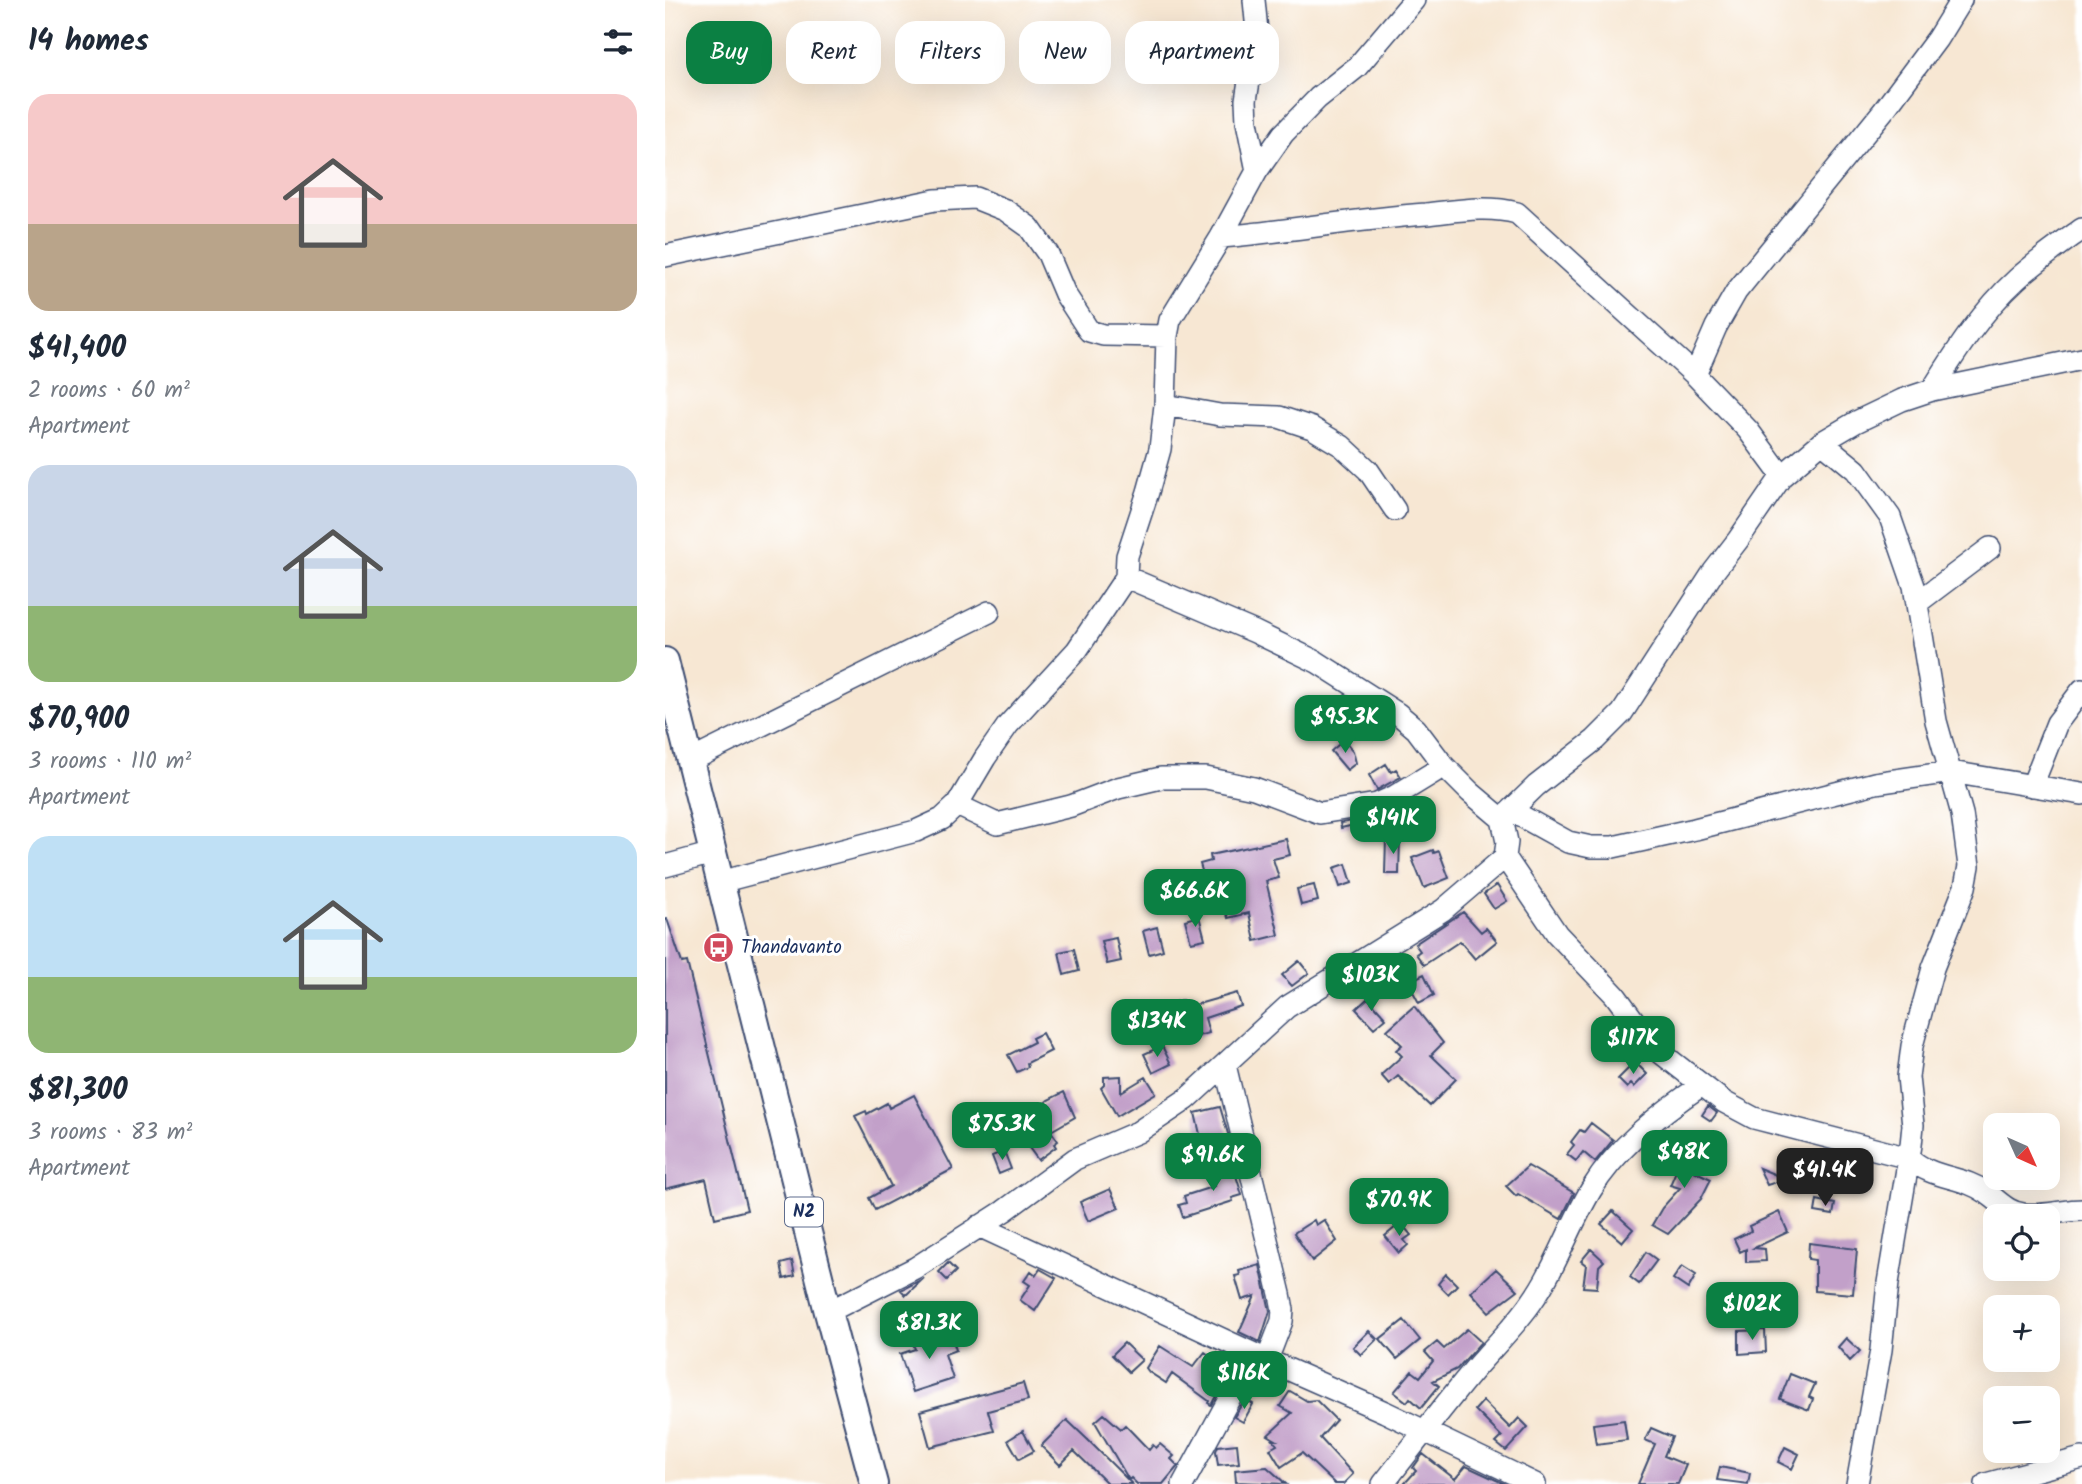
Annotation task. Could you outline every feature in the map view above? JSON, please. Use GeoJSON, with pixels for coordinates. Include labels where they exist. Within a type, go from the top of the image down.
{"type":"FeatureCollection","features":[{"type":"Feature","properties":{"kind":"main road","name":"N2"},"geometry":{"type":"LineString","coordinates":[[665,661],[828,1312],[874,1484]]}},
{"type":"Feature","properties":{"kind":"street"},"geometry":{"type":"LineString","coordinates":[[1254,0],[1257,31],[1246,100],[1247,122],[1257,171]]}},
{"type":"Feature","properties":{"kind":"street"},"geometry":{"type":"LineString","coordinates":[[720,882],[916,831],[942,819],[957,805],[985,758],[1009,725],[1077,650],[1126,577],[1126,556],[1160,449],[1170,320],[1221,237],[1257,171],[1283,134],[1318,98],[1357,67],[1414,0]]}},
{"type":"Feature","properties":{"kind":"street"},"geometry":{"type":"LineString","coordinates":[[1695,375],[1716,327],[1736,292],[1884,110],[1937,39],[1961,0]]}},
{"type":"Feature","properties":{"kind":"street"},"geometry":{"type":"LineString","coordinates":[[665,256],[935,200],[975,198],[1005,210],[1029,227],[1048,254],[1065,294],[1089,331],[1103,335],[1167,336]]}},
{"type":"Feature","properties":{"kind":"street"},"geometry":{"type":"LineString","coordinates":[[1221,237],[1480,209],[1503,209],[1517,213],[1695,375],[1748,430],[1782,476]]}},
{"type":"Feature","properties":{"kind":"street"},"geometry":{"type":"LineString","coordinates":[[1932,390],[1965,338],[2001,295],[2018,278],[2082,229]]}},
{"type":"Feature","properties":{"kind":"street"},"geometry":{"type":"LineString","coordinates":[[2082,359],[1932,390],[1902,400],[1822,442],[1782,476],[1714,571],[1622,713],[1595,740],[1536,786],[1507,815],[1506,857],[1557,934],[1615,995],[1646,1037],[1661,1053],[1737,1111],[1754,1118],[1909,1158],[1920,1168],[1972,1185],[2011,1212],[2025,1215],[2082,1210]]}},
{"type":"Feature","properties":{"kind":"street"},"geometry":{"type":"LineString","coordinates":[[1165,405],[1220,415],[1279,417],[1312,428],[1342,446],[1368,470],[1395,510]]}},
{"type":"Feature","properties":{"kind":"street"},"geometry":{"type":"LineString","coordinates":[[1822,442],[1856,470],[1890,517],[1914,586],[1936,721],[1962,814],[1969,866],[1965,887],[1933,968],[1912,1046],[1908,1077],[1913,1125],[1909,1158],[1888,1283],[1881,1350],[1857,1484]]}},
{"type":"Feature","properties":{"kind":"street"},"geometry":{"type":"LineString","coordinates":[[1917,603],[1990,548]]}},
{"type":"Feature","properties":{"kind":"street"},"geometry":{"type":"LineString","coordinates":[[1126,577],[1255,632],[1317,662],[1397,713],[1416,729],[1444,766],[1470,792],[1507,815],[1568,842],[1591,847],[1613,847],[1875,783],[1951,772],[2082,794]]}},
{"type":"Feature","properties":{"kind":"street"},"geometry":{"type":"LineString","coordinates":[[690,761],[989,612]]}},
{"type":"Feature","properties":{"kind":"street"},"geometry":{"type":"LineString","coordinates":[[2032,786],[2057,723],[2082,690]]}},
{"type":"Feature","properties":{"kind":"street"},"geometry":{"type":"LineString","coordinates":[[957,805],[997,824],[1071,806],[1118,788],[1161,778],[1206,778],[1254,788],[1320,813],[1377,804],[1444,766]]}},
{"type":"Feature","properties":{"kind":"street"},"geometry":{"type":"LineString","coordinates":[[665,866],[713,853]]}},
{"type":"Feature","properties":{"kind":"street"},"geometry":{"type":"LineString","coordinates":[[828,1312],[915,1268],[1075,1159],[1138,1132],[1187,1099],[1287,1007],[1443,910],[1506,857]]}},
{"type":"Feature","properties":{"kind":"street"},"geometry":{"type":"LineString","coordinates":[[1183,1484],[1233,1392],[1267,1360],[1282,1321],[1283,1310],[1225,1065]]}},
{"type":"Feature","properties":{"kind":"street"},"geometry":{"type":"LineString","coordinates":[[1383,1484],[1537,1296],[1604,1170],[1671,1105],[1702,1085]]}},
{"type":"Feature","properties":{"kind":"street"},"geometry":{"type":"LineString","coordinates":[[979,1226],[1535,1484]]}},
{"type":"Feature","properties":{"kind":"street"},"geometry":{"type":"LineString","coordinates":[[1986,1484],[2082,1458]]}},
{"type":"Feature","properties":{"kind":"building"},"geometry":{"type":"Polygon","coordinates":[[[1344,740],[1353,751],[1356,763],[1347,770],[1331,751],[1344,740]]]}},
{"type":"Feature","properties":{"kind":"building"},"geometry":{"type":"Polygon","coordinates":[[[1386,764],[1391,772],[1396,769],[1401,777],[1377,790],[1369,775],[1386,764]]]}},
{"type":"Feature","properties":{"kind":"building"},"geometry":{"type":"Polygon","coordinates":[[[1367,819],[1368,822],[1341,828],[1340,823],[1367,819]]]}},
{"type":"Feature","properties":{"kind":"building"},"geometry":{"type":"Polygon","coordinates":[[[1386,838],[1400,838],[1399,874],[1385,874],[1386,838]]]}},
{"type":"Feature","properties":{"kind":"building"},"geometry":{"type":"Polygon","coordinates":[[[1286,839],[1290,855],[1273,859],[1279,878],[1266,881],[1279,935],[1255,941],[1249,913],[1228,918],[1223,898],[1211,901],[1200,864],[1211,861],[1210,855],[1286,839]]]}},
{"type":"Feature","properties":{"kind":"building"},"geometry":{"type":"Polygon","coordinates":[[[1433,850],[1434,853],[1439,851],[1449,878],[1424,888],[1412,858],[1433,850]]]}},
{"type":"Feature","properties":{"kind":"building"},"geometry":{"type":"Polygon","coordinates":[[[1346,864],[1352,883],[1340,887],[1334,868],[1346,864]]]}},
{"type":"Feature","properties":{"kind":"building"},"geometry":{"type":"Polygon","coordinates":[[[1314,885],[1318,901],[1301,905],[1297,889],[1314,885]]]}},
{"type":"Feature","properties":{"kind":"building"},"geometry":{"type":"Polygon","coordinates":[[[1497,885],[1507,901],[1494,909],[1484,894],[1497,885]]]}},
{"type":"Feature","properties":{"kind":"building"},"geometry":{"type":"Polygon","coordinates":[[[1463,912],[1481,932],[1486,928],[1497,941],[1475,959],[1460,941],[1424,965],[1416,954],[1420,951],[1415,944],[1463,912]]]}},
{"type":"Feature","properties":{"kind":"building"},"geometry":{"type":"Polygon","coordinates":[[[1199,916],[1205,939],[1191,942],[1185,920],[1199,916]]]}},
{"type":"Feature","properties":{"kind":"building"},"geometry":{"type":"Polygon","coordinates":[[[667,919],[682,963],[687,962],[747,1210],[715,1218],[706,1179],[665,1189],[667,919]]]}},
{"type":"Feature","properties":{"kind":"building"},"geometry":{"type":"Polygon","coordinates":[[[1157,927],[1163,950],[1149,954],[1143,931],[1157,927]]]}},
{"type":"Feature","properties":{"kind":"building"},"geometry":{"type":"Polygon","coordinates":[[[1116,938],[1121,961],[1107,964],[1101,941],[1116,938]]]}},
{"type":"Feature","properties":{"kind":"building"},"geometry":{"type":"Polygon","coordinates":[[[1074,949],[1079,971],[1064,975],[1059,952],[1074,949]]]}},
{"type":"Feature","properties":{"kind":"building"},"geometry":{"type":"Polygon","coordinates":[[[1299,961],[1309,973],[1292,986],[1282,975],[1299,961]]]}},
{"type":"Feature","properties":{"kind":"building"},"geometry":{"type":"Polygon","coordinates":[[[1424,974],[1434,995],[1419,1003],[1408,982],[1424,974]]]}},
{"type":"Feature","properties":{"kind":"building"},"geometry":{"type":"Polygon","coordinates":[[[1237,993],[1241,1006],[1205,1018],[1209,1033],[1194,1037],[1192,1029],[1162,1039],[1153,1009],[1182,1000],[1184,1008],[1237,993]]]}},
{"type":"Feature","properties":{"kind":"building"},"geometry":{"type":"Polygon","coordinates":[[[1368,998],[1386,1018],[1374,1028],[1356,1009],[1368,998]]]}},
{"type":"Feature","properties":{"kind":"building"},"geometry":{"type":"Polygon","coordinates":[[[1414,1006],[1443,1043],[1431,1055],[1456,1079],[1430,1106],[1398,1076],[1389,1084],[1381,1075],[1402,1056],[1396,1050],[1402,1045],[1387,1030],[1414,1006]]]}},
{"type":"Feature","properties":{"kind":"building"},"geometry":{"type":"Polygon","coordinates":[[[1042,1033],[1051,1051],[1027,1063],[1028,1067],[1017,1072],[1008,1055],[1034,1042],[1032,1038],[1042,1033]]]}},
{"type":"Feature","properties":{"kind":"building"},"geometry":{"type":"Polygon","coordinates":[[[1162,1046],[1171,1064],[1153,1073],[1144,1054],[1162,1046]]]}},
{"type":"Feature","properties":{"kind":"building"},"geometry":{"type":"Polygon","coordinates":[[[1635,1062],[1647,1074],[1634,1087],[1631,1084],[1627,1088],[1618,1079],[1635,1062]]]}},
{"type":"Feature","properties":{"kind":"building"},"geometry":{"type":"Polygon","coordinates":[[[1121,1076],[1121,1092],[1146,1077],[1156,1093],[1117,1116],[1101,1088],[1104,1085],[1104,1077],[1121,1076]]]}},
{"type":"Feature","properties":{"kind":"building"},"geometry":{"type":"Polygon","coordinates":[[[1064,1092],[1075,1117],[1051,1131],[1058,1141],[1054,1144],[1056,1147],[1038,1160],[1027,1145],[1030,1143],[1017,1129],[1048,1100],[1064,1092]]]}},
{"type":"Feature","properties":{"kind":"building"},"geometry":{"type":"Polygon","coordinates":[[[914,1095],[953,1169],[875,1210],[869,1198],[891,1186],[855,1116],[866,1111],[867,1114],[887,1103],[889,1108],[914,1095]]]}},
{"type":"Feature","properties":{"kind":"building"},"geometry":{"type":"Polygon","coordinates":[[[1708,1106],[1717,1113],[1711,1121],[1702,1115],[1708,1106]]]}},
{"type":"Feature","properties":{"kind":"building"},"geometry":{"type":"Polygon","coordinates":[[[1220,1107],[1231,1144],[1204,1151],[1195,1113],[1220,1107]]]}},
{"type":"Feature","properties":{"kind":"building"},"geometry":{"type":"Polygon","coordinates":[[[1591,1123],[1613,1140],[1595,1162],[1583,1152],[1576,1161],[1567,1154],[1574,1145],[1571,1142],[1580,1130],[1584,1132],[1591,1123]]]}},
{"type":"Feature","properties":{"kind":"building"},"geometry":{"type":"Polygon","coordinates":[[[1689,1140],[1704,1146],[1694,1171],[1711,1179],[1701,1199],[1668,1234],[1652,1225],[1662,1208],[1680,1188],[1670,1185],[1689,1140]]]}},
{"type":"Feature","properties":{"kind":"building"},"geometry":{"type":"Polygon","coordinates":[[[1657,1148],[1665,1155],[1657,1164],[1649,1156],[1657,1148]]]}},
{"type":"Feature","properties":{"kind":"building"},"geometry":{"type":"Polygon","coordinates":[[[1004,1151],[1011,1169],[999,1174],[992,1156],[1004,1151]]]}},
{"type":"Feature","properties":{"kind":"building"},"geometry":{"type":"Polygon","coordinates":[[[1233,1166],[1242,1195],[1232,1198],[1233,1201],[1183,1217],[1179,1205],[1186,1203],[1184,1196],[1215,1186],[1211,1173],[1233,1166]]]}},
{"type":"Feature","properties":{"kind":"building"},"geometry":{"type":"Polygon","coordinates":[[[1528,1166],[1574,1193],[1561,1219],[1518,1194],[1516,1196],[1506,1186],[1528,1166]]]}},
{"type":"Feature","properties":{"kind":"building"},"geometry":{"type":"Polygon","coordinates":[[[1759,1168],[1786,1179],[1767,1185],[1759,1168]]]}},
{"type":"Feature","properties":{"kind":"building"},"geometry":{"type":"Polygon","coordinates":[[[1110,1189],[1119,1208],[1088,1221],[1080,1202],[1110,1189]]]}},
{"type":"Feature","properties":{"kind":"building"},"geometry":{"type":"Polygon","coordinates":[[[1817,1200],[1835,1204],[1833,1215],[1815,1212],[1817,1200]]]}},
{"type":"Feature","properties":{"kind":"building"},"geometry":{"type":"Polygon","coordinates":[[[1613,1211],[1633,1229],[1622,1242],[1601,1224],[1613,1211]]]}},
{"type":"Feature","properties":{"kind":"building"},"geometry":{"type":"Polygon","coordinates":[[[1779,1212],[1788,1232],[1754,1248],[1765,1249],[1766,1261],[1746,1262],[1746,1249],[1740,1252],[1734,1239],[1751,1231],[1749,1226],[1779,1212]]]}},
{"type":"Feature","properties":{"kind":"building"},"geometry":{"type":"Polygon","coordinates":[[[1314,1220],[1316,1225],[1324,1220],[1337,1241],[1312,1261],[1294,1233],[1314,1220]]]}},
{"type":"Feature","properties":{"kind":"building"},"geometry":{"type":"Polygon","coordinates":[[[1401,1223],[1411,1235],[1404,1240],[1408,1245],[1399,1253],[1385,1236],[1401,1223]]]}},
{"type":"Feature","properties":{"kind":"building"},"geometry":{"type":"Polygon","coordinates":[[[1809,1243],[1857,1249],[1853,1294],[1815,1291],[1815,1260],[1808,1259],[1809,1243]]]}},
{"type":"Feature","properties":{"kind":"building"},"geometry":{"type":"Polygon","coordinates":[[[1591,1249],[1604,1261],[1599,1266],[1597,1288],[1583,1287],[1586,1265],[1581,1261],[1591,1249]]]}},
{"type":"Feature","properties":{"kind":"building"},"geometry":{"type":"Polygon","coordinates":[[[1646,1252],[1657,1260],[1639,1284],[1630,1277],[1646,1252]]]}},
{"type":"Feature","properties":{"kind":"building"},"geometry":{"type":"Polygon","coordinates":[[[792,1261],[795,1276],[784,1279],[781,1264],[792,1261]]]}},
{"type":"Feature","properties":{"kind":"building"},"geometry":{"type":"Polygon","coordinates":[[[948,1263],[956,1271],[947,1280],[939,1272],[948,1263]]]}},
{"type":"Feature","properties":{"kind":"building"},"geometry":{"type":"Polygon","coordinates":[[[1260,1265],[1270,1311],[1260,1342],[1239,1332],[1255,1296],[1242,1300],[1235,1276],[1240,1275],[1239,1271],[1260,1265]]]}},
{"type":"Feature","properties":{"kind":"building"},"geometry":{"type":"Polygon","coordinates":[[[1682,1266],[1696,1275],[1688,1289],[1673,1279],[1682,1266]]]}},
{"type":"Feature","properties":{"kind":"building"},"geometry":{"type":"Polygon","coordinates":[[[1040,1269],[1056,1278],[1035,1311],[1020,1300],[1030,1285],[1024,1281],[1031,1271],[1036,1275],[1040,1269]]]}},
{"type":"Feature","properties":{"kind":"building"},"geometry":{"type":"Polygon","coordinates":[[[1496,1269],[1518,1290],[1489,1312],[1471,1292],[1496,1269]]]}},
{"type":"Feature","properties":{"kind":"building"},"geometry":{"type":"Polygon","coordinates":[[[1446,1274],[1457,1285],[1448,1294],[1438,1284],[1446,1274]]]}},
{"type":"Feature","properties":{"kind":"building"},"geometry":{"type":"Polygon","coordinates":[[[924,1278],[906,1295],[901,1290],[921,1280],[924,1278]]]}},
{"type":"Feature","properties":{"kind":"building"},"geometry":{"type":"Polygon","coordinates":[[[1725,1303],[1727,1321],[1709,1323],[1707,1305],[1725,1303]]]}},
{"type":"Feature","properties":{"kind":"building"},"geometry":{"type":"Polygon","coordinates":[[[1404,1320],[1420,1340],[1397,1359],[1380,1339],[1404,1320]]]}},
{"type":"Feature","properties":{"kind":"building"},"geometry":{"type":"Polygon","coordinates":[[[949,1329],[956,1350],[945,1354],[953,1379],[913,1392],[900,1354],[915,1349],[912,1340],[949,1329]]]}},
{"type":"Feature","properties":{"kind":"building"},"geometry":{"type":"Polygon","coordinates":[[[1467,1329],[1481,1342],[1457,1369],[1433,1381],[1439,1386],[1421,1408],[1410,1398],[1407,1402],[1394,1392],[1412,1371],[1420,1377],[1433,1361],[1425,1352],[1437,1342],[1444,1349],[1467,1329]]]}},
{"type":"Feature","properties":{"kind":"building"},"geometry":{"type":"Polygon","coordinates":[[[1765,1330],[1766,1352],[1739,1354],[1739,1331],[1765,1330]]]}},
{"type":"Feature","properties":{"kind":"building"},"geometry":{"type":"Polygon","coordinates":[[[1369,1331],[1377,1339],[1361,1355],[1353,1347],[1369,1331]]]}},
{"type":"Feature","properties":{"kind":"building"},"geometry":{"type":"Polygon","coordinates":[[[1846,1338],[1860,1351],[1850,1361],[1838,1347],[1846,1338]]]}},
{"type":"Feature","properties":{"kind":"building"},"geometry":{"type":"Polygon","coordinates":[[[1124,1343],[1142,1360],[1129,1372],[1112,1355],[1124,1343]]]}},
{"type":"Feature","properties":{"kind":"building"},"geometry":{"type":"Polygon","coordinates":[[[1160,1346],[1193,1367],[1205,1352],[1234,1373],[1222,1385],[1211,1405],[1172,1374],[1166,1383],[1149,1372],[1146,1368],[1160,1346]]]}},
{"type":"Feature","properties":{"kind":"building"},"geometry":{"type":"Polygon","coordinates":[[[1790,1374],[1815,1384],[1809,1397],[1813,1399],[1809,1410],[1780,1399],[1790,1374]]]}},
{"type":"Feature","properties":{"kind":"building"},"geometry":{"type":"Polygon","coordinates":[[[1023,1383],[1028,1400],[988,1411],[994,1431],[930,1447],[920,1411],[1023,1383]]]}},
{"type":"Feature","properties":{"kind":"building"},"geometry":{"type":"Polygon","coordinates":[[[1290,1391],[1307,1401],[1316,1400],[1336,1420],[1320,1438],[1353,1474],[1343,1484],[1335,1484],[1302,1453],[1281,1467],[1270,1449],[1277,1445],[1273,1440],[1276,1440],[1268,1435],[1292,1413],[1280,1406],[1290,1391]]]}},
{"type":"Feature","properties":{"kind":"building"},"geometry":{"type":"Polygon","coordinates":[[[1245,1399],[1253,1404],[1243,1422],[1234,1417],[1245,1399]]]}},
{"type":"Feature","properties":{"kind":"building"},"geometry":{"type":"Polygon","coordinates":[[[1483,1401],[1510,1428],[1519,1418],[1528,1427],[1506,1451],[1496,1443],[1502,1437],[1475,1410],[1483,1401]]]}},
{"type":"Feature","properties":{"kind":"building"},"geometry":{"type":"Polygon","coordinates":[[[1104,1414],[1121,1429],[1125,1425],[1149,1450],[1153,1445],[1156,1448],[1160,1444],[1174,1456],[1171,1459],[1178,1466],[1163,1484],[1137,1484],[1131,1478],[1129,1480],[1095,1422],[1104,1414]]]}},
{"type":"Feature","properties":{"kind":"building"},"geometry":{"type":"Polygon","coordinates":[[[1067,1420],[1132,1484],[1108,1484],[1074,1451],[1060,1465],[1041,1446],[1067,1420]]]}},
{"type":"Feature","properties":{"kind":"building"},"geometry":{"type":"Polygon","coordinates":[[[1624,1420],[1627,1440],[1596,1444],[1593,1424],[1624,1420]]]}},
{"type":"Feature","properties":{"kind":"building"},"geometry":{"type":"Polygon","coordinates":[[[1651,1428],[1672,1437],[1664,1456],[1686,1465],[1678,1484],[1638,1484],[1655,1444],[1645,1440],[1651,1428]]]}},
{"type":"Feature","properties":{"kind":"building"},"geometry":{"type":"Polygon","coordinates":[[[1023,1431],[1034,1451],[1019,1459],[1008,1440],[1023,1431]]]}},
{"type":"Feature","properties":{"kind":"building"},"geometry":{"type":"Polygon","coordinates":[[[1237,1444],[1239,1463],[1218,1465],[1218,1446],[1237,1444]]]}},
{"type":"Feature","properties":{"kind":"building"},"geometry":{"type":"Polygon","coordinates":[[[1785,1447],[1799,1454],[1792,1469],[1778,1462],[1785,1447]]]}},
{"type":"Feature","properties":{"kind":"building"},"geometry":{"type":"Polygon","coordinates":[[[1423,1454],[1455,1479],[1466,1466],[1505,1484],[1404,1484],[1416,1471],[1413,1468],[1423,1454]]]}},
{"type":"Feature","properties":{"kind":"building"},"geometry":{"type":"Polygon","coordinates":[[[1267,1467],[1286,1484],[1236,1482],[1235,1470],[1267,1467]]]}},
{"type":"Feature","properties":{"kind":"building"},"geometry":{"type":"Polygon","coordinates":[[[1720,1467],[1750,1473],[1748,1484],[1717,1480],[1720,1467]]]}},
{"type":"Feature","properties":{"kind":"place","name":"Thandavanto"},"geometry":{"type":"Point","coordinates":[718,948]}}]}
